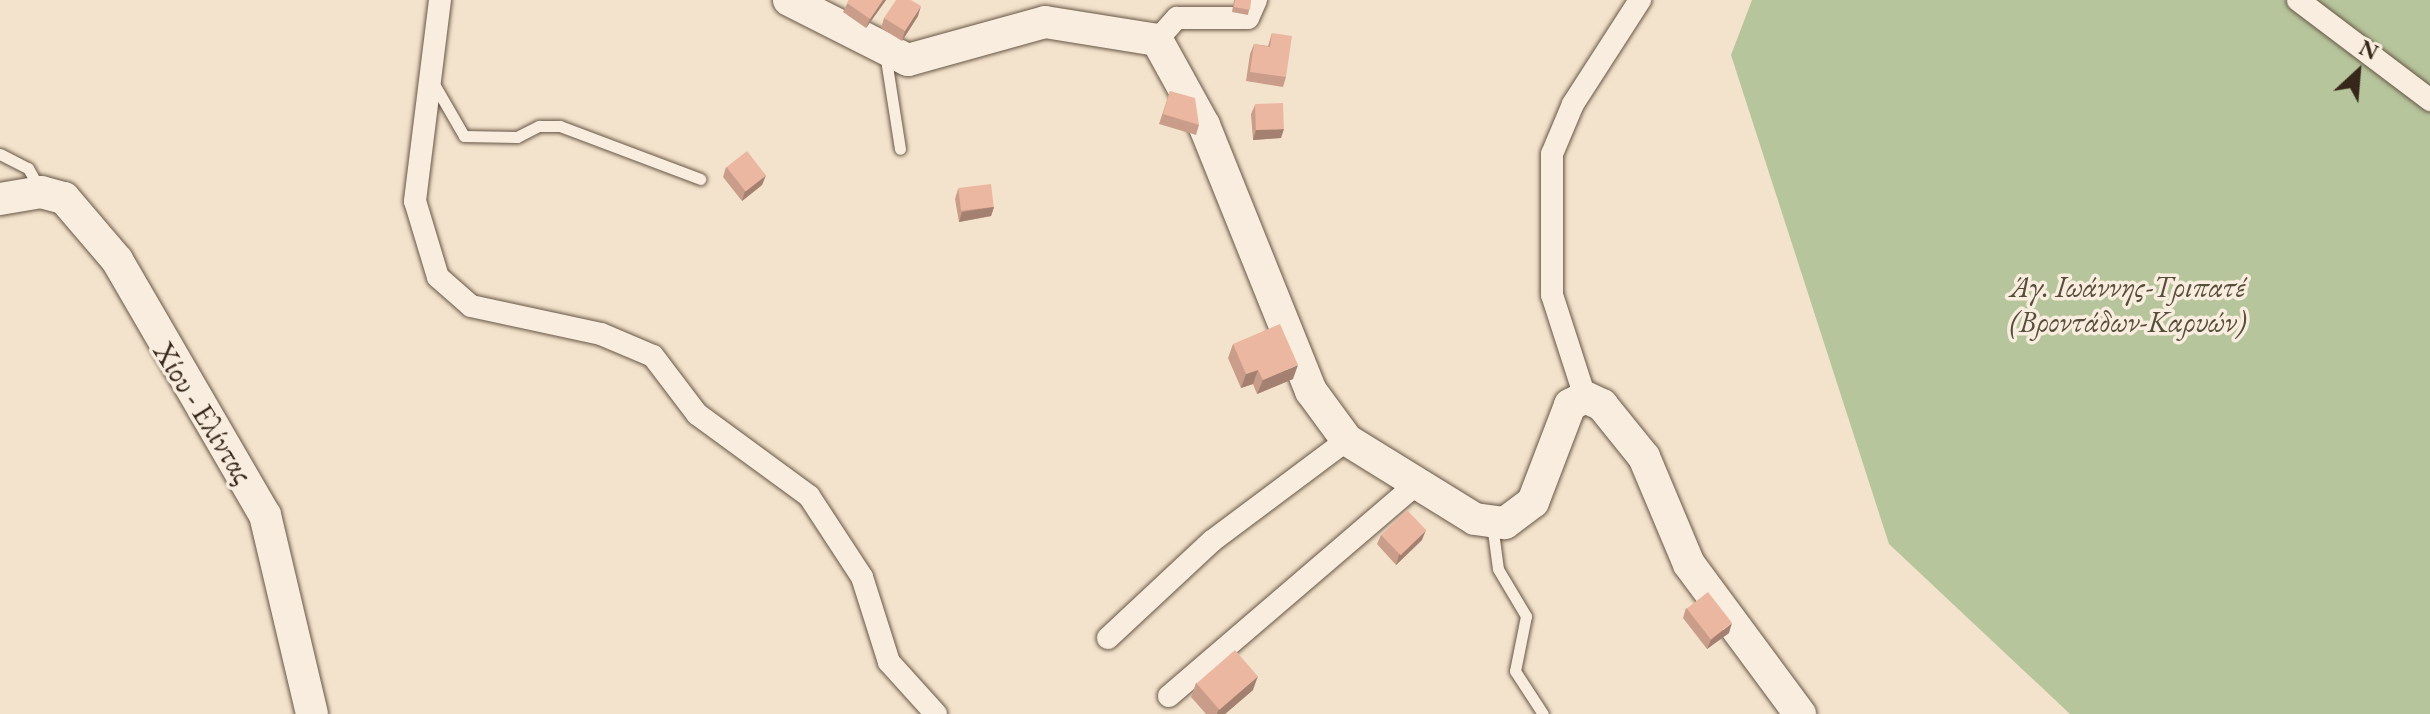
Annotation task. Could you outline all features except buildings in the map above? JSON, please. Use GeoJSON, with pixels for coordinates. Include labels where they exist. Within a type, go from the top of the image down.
{"type":"FeatureCollection","features":[{"type":"Feature","properties":{"kind":"street"},"geometry":{"type":"LineString","coordinates":[[440,0],[415,201],[438,277],[471,306],[601,334],[653,356],[697,414],[809,496],[862,577],[889,662],[936,714]]}},
{"type":"Feature","properties":{"kind":"street"},"geometry":{"type":"LineString","coordinates":[[790,0],[885,53],[935,58],[1045,22],[1157,40]]}},
{"type":"Feature","properties":{"kind":"street"},"geometry":{"type":"LineString","coordinates":[[1157,40],[1177,18],[1248,18],[1256,0]]}},
{"type":"Feature","properties":{"kind":"street"},"geometry":{"type":"LineString","coordinates":[[1640,0],[1573,104],[1552,154],[1552,295],[1585,397],[1632,437],[1689,564],[1800,714]]}},
{"type":"Feature","properties":{"kind":"street"},"geometry":{"type":"LineString","coordinates":[[2298,0],[2430,100]]}},
{"type":"Feature","properties":{"kind":"street"},"geometry":{"type":"LineString","coordinates":[[1157,40],[1204,125],[1311,391],[1347,440],[1416,484],[1492,523],[1505,523],[1533,502],[1556,427],[1570,405],[1585,397]]}},
{"type":"Feature","properties":{"kind":"street"},"geometry":{"type":"LineString","coordinates":[[0,199],[41,192]]}},
{"type":"Feature","properties":{"kind":"street","name":"Χίου - Ελίντας"},"geometry":{"type":"LineString","coordinates":[[41,192],[71,203],[117,260],[172,365],[252,490],[282,567],[312,714]]}},
{"type":"Feature","properties":{"kind":"street"},"geometry":{"type":"LineString","coordinates":[[1108,638],[1212,541],[1347,440]]}},
{"type":"Feature","properties":{"kind":"street"},"geometry":{"type":"LineString","coordinates":[[1169,696],[1416,484]]}},
{"type":"Feature","properties":{"kind":"lane"},"geometry":{"type":"LineString","coordinates":[[885,53],[900,149]]}},
{"type":"Feature","properties":{"kind":"lane"},"geometry":{"type":"LineString","coordinates":[[432,80],[464,136],[517,137],[539,126],[560,126],[700,179]]}},
{"type":"Feature","properties":{"kind":"lane"},"geometry":{"type":"LineString","coordinates":[[0,154],[28,168],[41,192]]}},
{"type":"Feature","properties":{"kind":"lane"},"geometry":{"type":"LineString","coordinates":[[1492,523],[1498,569],[1526,616],[1515,671],[1543,714]]}},
{"type":"Feature","properties":{"kind":"green space","name":"Άγ. Ιωάννης-Τριπατέ (Βροντάδων-Καρυών)"},"geometry":{"type":"Polygon","coordinates":[[[1752,0],[2430,0],[2430,714],[2070,714],[1889,544],[1731,55],[1752,0]]]}}]}
